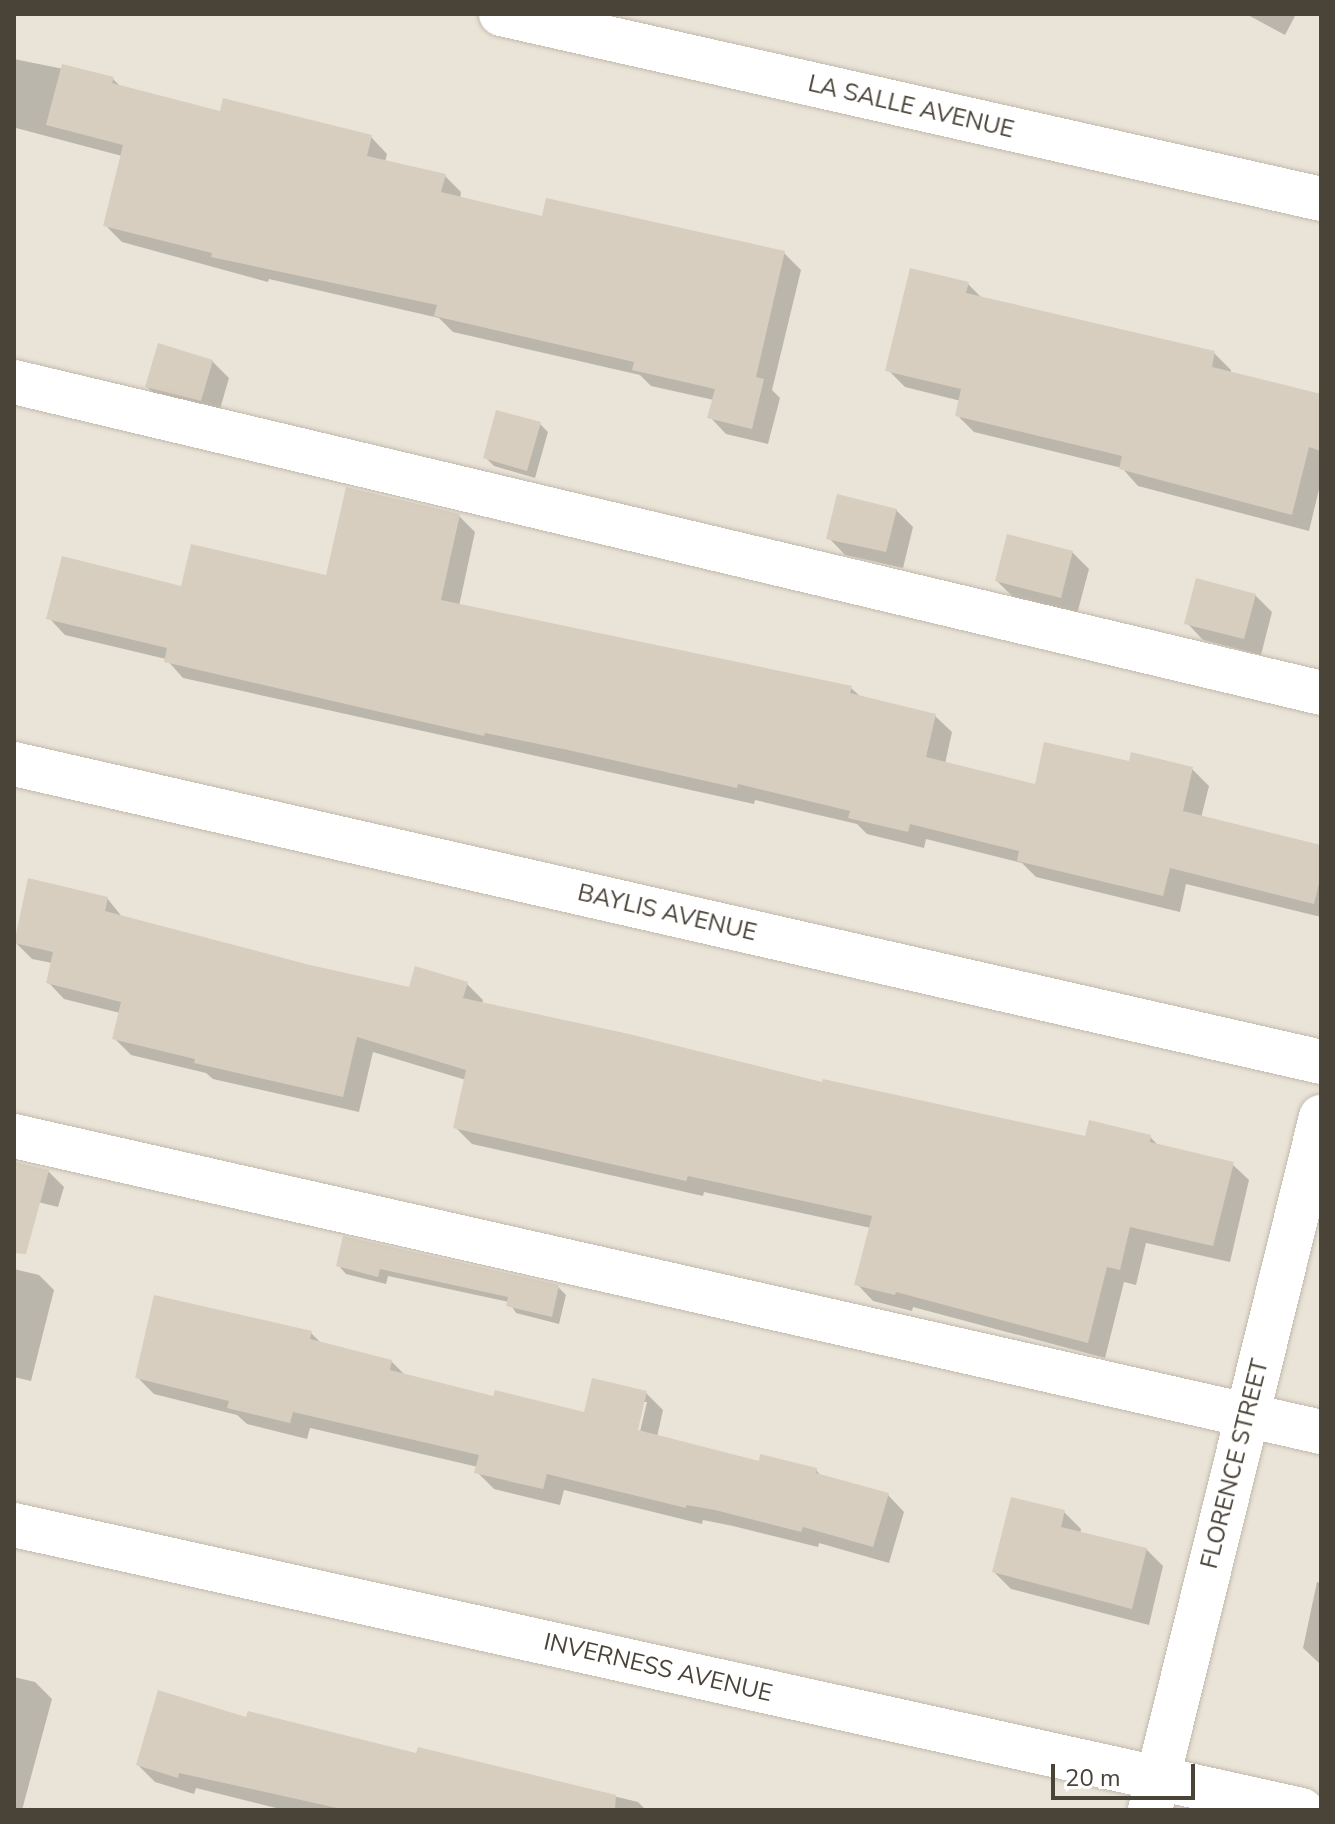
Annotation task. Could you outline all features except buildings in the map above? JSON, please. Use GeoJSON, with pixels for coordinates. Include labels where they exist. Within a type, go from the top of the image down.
{"type":"FeatureCollection","features":[{"type":"Feature","properties":{"kind":"street","name":"LA SALLE AVENUE"},"geometry":{"type":"LineString","coordinates":[[501,14],[1321,199]]}},
{"type":"Feature","properties":{"kind":"street"},"geometry":{"type":"LineString","coordinates":[[14,382],[1321,693]]}},
{"type":"Feature","properties":{"kind":"street","name":"BAYLIS AVENUE"},"geometry":{"type":"LineString","coordinates":[[14,764],[1321,1062]]}},
{"type":"Feature","properties":{"kind":"street","name":"FLORENCE STREET"},"geometry":{"type":"LineString","coordinates":[[1154,1794],[1321,1117]]}},
{"type":"Feature","properties":{"kind":"street"},"geometry":{"type":"LineString","coordinates":[[14,1136],[1321,1432]]}},
{"type":"Feature","properties":{"kind":"street","name":"INVERNESS AVENUE"},"geometry":{"type":"LineString","coordinates":[[14,1525],[1154,1794],[1302,1810]]}},
{"type":"Feature","properties":{"kind":"shaded area"},"geometry":{"type":"Polygon","coordinates":[[[14,14],[1321,14],[1321,1810],[14,1810],[14,14]]]}}]}
